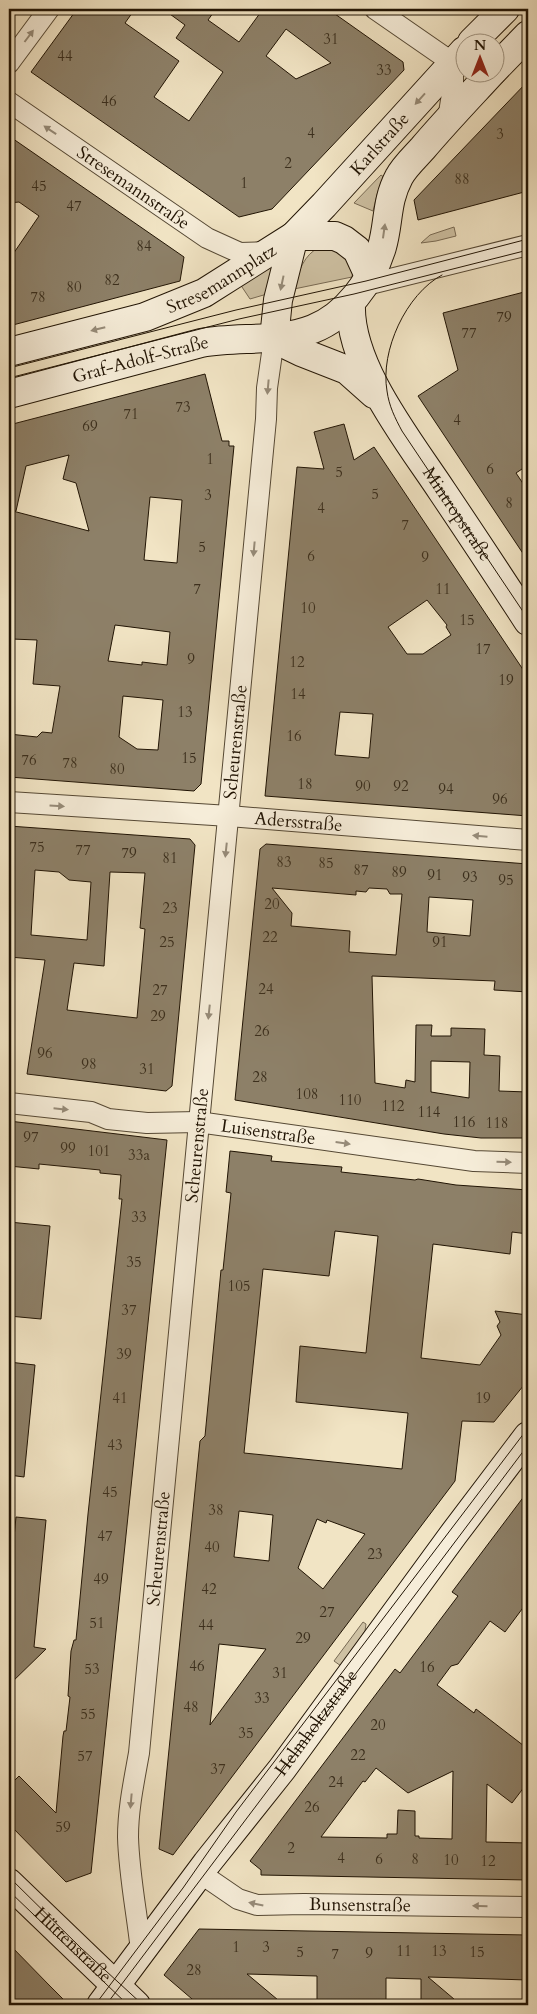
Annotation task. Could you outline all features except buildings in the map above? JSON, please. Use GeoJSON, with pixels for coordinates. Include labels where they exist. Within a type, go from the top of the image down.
{"type":"FeatureCollection","features":[{"type":"Feature","properties":{"kind":"main road"},"geometry":{"type":"LineString","coordinates":[[482,32],[505,9]]}},
{"type":"Feature","properties":{"kind":"main road","name":"Karlstraße"},"geometry":{"type":"LineString","coordinates":[[504,60],[528,35]]}},
{"type":"Feature","properties":{"kind":"main road","name":"Karlstraße"},"geometry":{"type":"LineString","coordinates":[[294,236],[338,191],[454,63]]}},
{"type":"Feature","properties":{"kind":"main road","name":"Karlstraße"},"geometry":{"type":"LineString","coordinates":[[361,288],[382,246],[388,203],[399,176],[483,82]]}},
{"type":"Feature","properties":{"kind":"main road","name":"Stresemannplatz"},"geometry":{"type":"LineString","coordinates":[[274,339],[278,300],[294,236]]}},
{"type":"Feature","properties":{"kind":"main road","name":"Stresemannplatz"},"geometry":{"type":"LineString","coordinates":[[9,352],[145,317],[204,293],[294,236],[328,236],[344,240],[357,250],[361,288]]}},
{"type":"Feature","properties":{"kind":"main road","name":"Graf-Adolf-Straße"},"geometry":{"type":"LineString","coordinates":[[9,394],[201,343],[233,339],[274,339],[297,335],[316,328],[361,288]]}},
{"type":"Feature","properties":{"kind":"main road","name":"Mintropstraße"},"geometry":{"type":"LineString","coordinates":[[361,288],[350,314],[356,344],[386,406],[528,621]]}},
{"type":"Feature","properties":{"kind":"main road","name":"Graf-Adolf-Straße"},"geometry":{"type":"LineString","coordinates":[[274,339],[301,352],[332,363]]}},
{"type":"Feature","properties":{"kind":"main road","name":"Mintropstraße"},"geometry":{"type":"LineString","coordinates":[[332,363],[353,375],[386,406]]}},
{"type":"Feature","properties":{"kind":"main road","name":"Helmholtzstraße"},"geometry":{"type":"LineString","coordinates":[[108,1996],[200,1873],[282,1769],[528,1436]]}},
{"type":"Feature","properties":{"kind":"main road","name":"Hüttenstraße"},"geometry":{"type":"LineString","coordinates":[[9,1883],[108,1996],[136,2005]]}},
{"type":"Feature","properties":{"kind":"street"},"geometry":{"type":"LineString","coordinates":[[9,63],[49,9]]}},
{"type":"Feature","properties":{"kind":"street"},"geometry":{"type":"LineString","coordinates":[[375,9],[454,54]]}},
{"type":"Feature","properties":{"kind":"street"},"geometry":{"type":"LineString","coordinates":[[448,119],[454,82]]}},
{"type":"Feature","properties":{"kind":"street","name":"Stresemannstraße"},"geometry":{"type":"LineString","coordinates":[[9,102],[207,238],[240,253],[266,252]]}},
{"type":"Feature","properties":{"kind":"street","name":"Graf-Adolf-Straße"},"geometry":{"type":"LineString","coordinates":[[361,288],[528,245]]}},
{"type":"Feature","properties":{"kind":"street","name":"Scheurenstraße"},"geometry":{"type":"LineString","coordinates":[[141,1951],[131,1879],[129,1826],[131,1797],[140,1743],[274,339]]}},
{"type":"Feature","properties":{"kind":"street","name":"Adersstraße"},"geometry":{"type":"LineString","coordinates":[[9,802],[229,816],[528,840]]}},
{"type":"Feature","properties":{"kind":"street","name":"Luisenstraße"},"geometry":{"type":"LineString","coordinates":[[9,1103],[91,1112],[108,1119],[147,1123],[198,1122],[474,1161],[528,1162]]}},
{"type":"Feature","properties":{"kind":"street","name":"Bunsenstraße"},"geometry":{"type":"LineString","coordinates":[[200,1873],[238,1899],[257,1905],[528,1907]]}},
{"type":"Feature","properties":{"kind":"shaded area"},"geometry":{"type":"Polygon","coordinates":[[[381,175],[385,178],[378,191],[373,211],[354,203],[381,175]]]}},
{"type":"Feature","properties":{"kind":"shaded area"},"geometry":{"type":"Polygon","coordinates":[[[454,227],[456,236],[421,243],[430,235],[454,227]]]}},
{"type":"Feature","properties":{"kind":"shaded area"},"geometry":{"type":"Polygon","coordinates":[[[320,247],[341,250],[353,270],[352,277],[294,289],[306,259],[314,250],[320,247]]]}},
{"type":"Feature","properties":{"kind":"shaded area"},"geometry":{"type":"Polygon","coordinates":[[[275,260],[267,294],[250,299],[240,284],[275,260]]]}},
{"type":"Feature","properties":{"kind":"shaded area"},"geometry":{"type":"Polygon","coordinates":[[[363,1622],[366,1624],[365,1631],[341,1666],[334,1661],[363,1622]]]}},
{"type":"Feature","properties":{"kind":"tram line"},"geometry":{"type":"LineString","coordinates":[[9,368],[236,310],[366,281],[528,239]]}},
{"type":"Feature","properties":{"kind":"tram line"},"geometry":{"type":"LineString","coordinates":[[9,378],[239,319],[354,294],[528,250]]}},
{"type":"Feature","properties":{"kind":"tram line"},"geometry":{"type":"LineString","coordinates":[[442,275],[417,296],[398,325],[392,342],[386,375],[389,402],[402,431],[528,619]]}},
{"type":"Feature","properties":{"kind":"tram line"},"geometry":{"type":"LineString","coordinates":[[95,2005],[183,1888],[236,1812],[528,1428]]}},
{"type":"Feature","properties":{"kind":"tram line"},"geometry":{"type":"LineString","coordinates":[[106,2005],[528,1445]]}},
{"type":"Feature","properties":{"kind":"tram line"},"geometry":{"type":"LineString","coordinates":[[9,1877],[81,1948],[143,2005]]}},
{"type":"Feature","properties":{"kind":"tram line"},"geometry":{"type":"LineString","coordinates":[[9,1891],[128,2005]]}}]}
